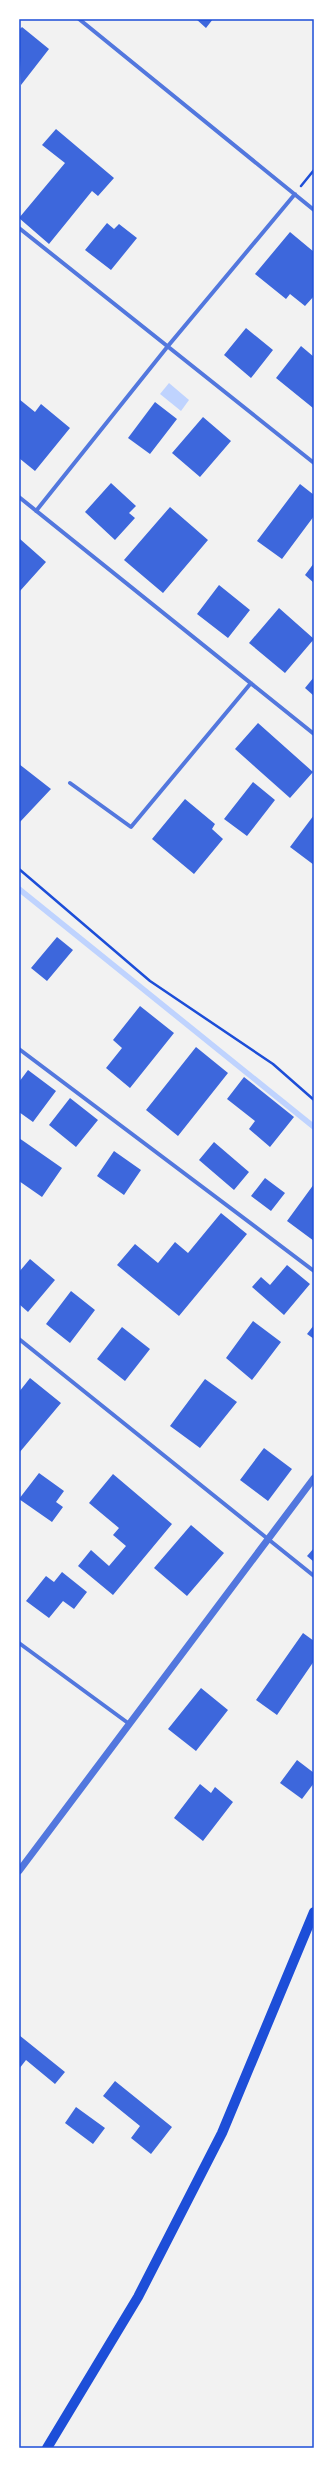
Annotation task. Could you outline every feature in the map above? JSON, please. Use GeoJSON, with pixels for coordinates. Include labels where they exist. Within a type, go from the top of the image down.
{"type":"FeatureCollection","features":[{"type":"Feature","properties":{"kind":"main road"},"geometry":{"type":"LineString","coordinates":[[47,2448],[138,2297],[222,2133],[314,1912]]}},
{"type":"Feature","properties":{"kind":"street"},"geometry":{"type":"LineString","coordinates":[[80,19],[314,210]]}},
{"type":"Feature","properties":{"kind":"street"},"geometry":{"type":"LineString","coordinates":[[36,511],[168,346],[295,194]]}},
{"type":"Feature","properties":{"kind":"street"},"geometry":{"type":"LineString","coordinates":[[19,228],[314,463]]}},
{"type":"Feature","properties":{"kind":"street"},"geometry":{"type":"LineString","coordinates":[[19,497],[314,734]]}},
{"type":"Feature","properties":{"kind":"street"},"geometry":{"type":"LineString","coordinates":[[70,783],[131,827],[251,683]]}},
{"type":"Feature","properties":{"kind":"street"},"geometry":{"type":"LineString","coordinates":[[19,1049],[314,1271]]}},
{"type":"Feature","properties":{"kind":"street"},"geometry":{"type":"LineString","coordinates":[[19,1339],[268,1541],[314,1576]]}},
{"type":"Feature","properties":{"kind":"street"},"geometry":{"type":"LineString","coordinates":[[19,1871],[128,1723],[268,1541],[314,1478]]}},
{"type":"Feature","properties":{"kind":"street"},"geometry":{"type":"LineString","coordinates":[[19,1643],[128,1723]]}},
{"type":"Feature","properties":{"kind":"path"},"geometry":{"type":"LineString","coordinates":[[295,194],[314,170]]}},
{"type":"Feature","properties":{"kind":"path"},"geometry":{"type":"LineString","coordinates":[[19,869],[150,980],[273,1064],[314,1100]]}},
{"type":"Feature","properties":{"kind":"water"},"geometry":{"type":"Polygon","coordinates":[[[169,383],[189,400],[181,411],[160,394],[169,383]]]}},
{"type":"Feature","properties":{"kind":"building"},"geometry":{"type":"Polygon","coordinates":[[[196,19],[213,19],[206,28],[196,19]]]}},
{"type":"Feature","properties":{"kind":"building"},"geometry":{"type":"Polygon","coordinates":[[[22,27],[49,49],[21,85],[19,30],[22,27]]]}},
{"type":"Feature","properties":{"kind":"building"},"geometry":{"type":"Polygon","coordinates":[[[56,129],[114,178],[98,196],[92,191],[49,244],[19,218],[65,163],[42,145],[56,129]]]}},
{"type":"Feature","properties":{"kind":"building"},"geometry":{"type":"Polygon","coordinates":[[[107,223],[114,229],[119,224],[137,238],[111,270],[85,250],[107,223]]]}},
{"type":"Feature","properties":{"kind":"building"},"geometry":{"type":"Polygon","coordinates":[[[290,232],[314,252],[314,296],[305,306],[290,294],[286,299],[255,274],[290,232]]]}},
{"type":"Feature","properties":{"kind":"building"},"geometry":{"type":"Polygon","coordinates":[[[246,328],[273,350],[251,378],[224,355],[246,328]]]}},
{"type":"Feature","properties":{"kind":"building"},"geometry":{"type":"Polygon","coordinates":[[[301,346],[314,357],[313,408],[276,378],[301,346]]]}},
{"type":"Feature","properties":{"kind":"building"},"geometry":{"type":"Polygon","coordinates":[[[19,399],[35,412],[41,404],[70,428],[35,471],[19,458],[19,399]]]}},
{"type":"Feature","properties":{"kind":"building"},"geometry":{"type":"Polygon","coordinates":[[[155,402],[177,419],[150,454],[128,438],[155,402]]]}},
{"type":"Feature","properties":{"kind":"building"},"geometry":{"type":"Polygon","coordinates":[[[203,417],[231,441],[200,477],[172,453],[203,417]]]}},
{"type":"Feature","properties":{"kind":"building"},"geometry":{"type":"Polygon","coordinates":[[[111,483],[136,506],[129,513],[135,518],[115,540],[85,512],[111,483]]]}},
{"type":"Feature","properties":{"kind":"building"},"geometry":{"type":"Polygon","coordinates":[[[300,484],[314,495],[314,516],[282,559],[257,541],[300,484]]]}},
{"type":"Feature","properties":{"kind":"building"},"geometry":{"type":"Polygon","coordinates":[[[170,507],[208,540],[163,593],[124,560],[170,507]]]}},
{"type":"Feature","properties":{"kind":"building"},"geometry":{"type":"Polygon","coordinates":[[[20,539],[46,562],[20,591],[19,590],[20,539]]]}},
{"type":"Feature","properties":{"kind":"building"},"geometry":{"type":"Polygon","coordinates":[[[314,563],[314,583],[305,575],[314,563]]]}},
{"type":"Feature","properties":{"kind":"building"},"geometry":{"type":"Polygon","coordinates":[[[219,585],[250,610],[228,638],[197,614],[219,585]]]}},
{"type":"Feature","properties":{"kind":"building"},"geometry":{"type":"Polygon","coordinates":[[[279,608],[314,639],[285,673],[249,643],[279,608]]]}},
{"type":"Feature","properties":{"kind":"building"},"geometry":{"type":"Polygon","coordinates":[[[314,677],[314,696],[305,688],[314,677]]]}},
{"type":"Feature","properties":{"kind":"building"},"geometry":{"type":"Polygon","coordinates":[[[258,723],[313,772],[290,798],[235,749],[258,723]]]}},
{"type":"Feature","properties":{"kind":"building"},"geometry":{"type":"Polygon","coordinates":[[[19,764],[51,789],[19,823],[19,764]]]}},
{"type":"Feature","properties":{"kind":"building"},"geometry":{"type":"Polygon","coordinates":[[[253,782],[275,800],[247,836],[224,819],[253,782]]]}},
{"type":"Feature","properties":{"kind":"building"},"geometry":{"type":"Polygon","coordinates":[[[185,799],[215,824],[212,829],[223,839],[194,874],[152,839],[185,799]]]}},
{"type":"Feature","properties":{"kind":"building"},"geometry":{"type":"Polygon","coordinates":[[[314,815],[314,865],[290,847],[314,815]]]}},
{"type":"Feature","properties":{"kind":"building"},"geometry":{"type":"Polygon","coordinates":[[[57,937],[73,950],[47,981],[31,968],[57,937]]]}},
{"type":"Feature","properties":{"kind":"building"},"geometry":{"type":"Polygon","coordinates":[[[140,1006],[174,1033],[130,1088],[106,1068],[122,1048],[113,1040],[140,1006]]]}},
{"type":"Feature","properties":{"kind":"building"},"geometry":{"type":"Polygon","coordinates":[[[196,1047],[228,1073],[178,1136],[146,1110],[196,1047]]]}},
{"type":"Feature","properties":{"kind":"building"},"geometry":{"type":"Polygon","coordinates":[[[28,1070],[56,1091],[33,1122],[19,1112],[19,1082],[28,1070]]]}},
{"type":"Feature","properties":{"kind":"building"},"geometry":{"type":"Polygon","coordinates":[[[244,1077],[294,1117],[270,1147],[249,1129],[255,1121],[227,1099],[244,1077]]]}},
{"type":"Feature","properties":{"kind":"building"},"geometry":{"type":"Polygon","coordinates":[[[70,1098],[98,1120],[76,1147],[49,1125],[70,1098]]]}},
{"type":"Feature","properties":{"kind":"building"},"geometry":{"type":"Polygon","coordinates":[[[19,1138],[62,1168],[42,1197],[19,1181],[19,1138]]]}},
{"type":"Feature","properties":{"kind":"building"},"geometry":{"type":"Polygon","coordinates":[[[214,1142],[249,1172],[234,1190],[199,1160],[214,1142]]]}},
{"type":"Feature","properties":{"kind":"building"},"geometry":{"type":"Polygon","coordinates":[[[114,1151],[141,1170],[124,1195],[97,1176],[114,1151]]]}},
{"type":"Feature","properties":{"kind":"building"},"geometry":{"type":"Polygon","coordinates":[[[265,1178],[285,1193],[271,1211],[251,1196],[265,1178]]]}},
{"type":"Feature","properties":{"kind":"building"},"geometry":{"type":"Polygon","coordinates":[[[314,1184],[314,1241],[287,1221],[314,1184]]]}},
{"type":"Feature","properties":{"kind":"building"},"geometry":{"type":"Polygon","coordinates":[[[221,1213],[247,1234],[179,1316],[117,1265],[135,1244],[158,1263],[175,1242],[188,1253],[221,1213]]]}},
{"type":"Feature","properties":{"kind":"building"},"geometry":{"type":"Polygon","coordinates":[[[30,1259],[55,1280],[28,1312],[19,1304],[19,1272],[30,1259]]]}},
{"type":"Feature","properties":{"kind":"building"},"geometry":{"type":"Polygon","coordinates":[[[287,1265],[310,1284],[284,1315],[252,1287],[261,1277],[270,1285],[287,1265]]]}},
{"type":"Feature","properties":{"kind":"building"},"geometry":{"type":"Polygon","coordinates":[[[71,1291],[95,1310],[70,1343],[46,1324],[71,1291]]]}},
{"type":"Feature","properties":{"kind":"building"},"geometry":{"type":"Polygon","coordinates":[[[253,1321],[281,1342],[252,1380],[226,1358],[253,1321]]]}},
{"type":"Feature","properties":{"kind":"building"},"geometry":{"type":"Polygon","coordinates":[[[314,1325],[314,1339],[307,1334],[314,1325]]]}},
{"type":"Feature","properties":{"kind":"building"},"geometry":{"type":"Polygon","coordinates":[[[122,1327],[150,1349],[125,1381],[97,1359],[122,1327]]]}},
{"type":"Feature","properties":{"kind":"building"},"geometry":{"type":"Polygon","coordinates":[[[30,1378],[61,1403],[19,1453],[19,1392],[30,1378]]]}},
{"type":"Feature","properties":{"kind":"building"},"geometry":{"type":"Polygon","coordinates":[[[205,1379],[237,1402],[200,1448],[170,1426],[205,1379]]]}},
{"type":"Feature","properties":{"kind":"building"},"geometry":{"type":"Polygon","coordinates":[[[264,1448],[292,1469],[268,1501],[240,1480],[264,1448]]]}},
{"type":"Feature","properties":{"kind":"building"},"geometry":{"type":"Polygon","coordinates":[[[39,1473],[64,1491],[56,1502],[63,1507],[52,1522],[19,1499],[39,1473]]]}},
{"type":"Feature","properties":{"kind":"building"},"geometry":{"type":"Polygon","coordinates":[[[113,1474],[172,1524],[113,1595],[78,1566],[91,1550],[109,1566],[126,1546],[113,1535],[119,1528],[89,1503],[113,1474]]]}},
{"type":"Feature","properties":{"kind":"building"},"geometry":{"type":"Polygon","coordinates":[[[191,1525],[224,1553],[187,1596],[154,1568],[191,1525]]]}},
{"type":"Feature","properties":{"kind":"building"},"geometry":{"type":"Polygon","coordinates":[[[314,1548],[314,1562],[307,1556],[314,1548]]]}},
{"type":"Feature","properties":{"kind":"building"},"geometry":{"type":"Polygon","coordinates":[[[62,1572],[87,1592],[74,1609],[63,1601],[49,1618],[26,1601],[46,1576],[54,1582],[62,1572]]]}},
{"type":"Feature","properties":{"kind":"building"},"geometry":{"type":"Polygon","coordinates":[[[303,1633],[314,1641],[314,1661],[277,1715],[256,1700],[303,1633]]]}},
{"type":"Feature","properties":{"kind":"building"},"geometry":{"type":"Polygon","coordinates":[[[201,1688],[228,1710],[196,1751],[168,1729],[201,1688]]]}},
{"type":"Feature","properties":{"kind":"building"},"geometry":{"type":"Polygon","coordinates":[[[297,1760],[314,1773],[314,1783],[302,1799],[280,1783],[297,1760]]]}},
{"type":"Feature","properties":{"kind":"building"},"geometry":{"type":"Polygon","coordinates":[[[200,1784],[211,1793],[215,1787],[233,1802],[203,1841],[174,1818],[200,1784]]]}},
{"type":"Feature","properties":{"kind":"building"},"geometry":{"type":"Polygon","coordinates":[[[19,2035],[65,2072],[55,2084],[26,2060],[19,2069],[19,2035]]]}},
{"type":"Feature","properties":{"kind":"building"},"geometry":{"type":"Polygon","coordinates":[[[115,2081],[172,2127],[151,2154],[131,2138],[140,2126],[103,2096],[115,2081]]]}},
{"type":"Feature","properties":{"kind":"building"},"geometry":{"type":"Polygon","coordinates":[[[76,2107],[105,2128],[93,2144],[65,2123],[76,2107]]]}},
{"type":"Feature","properties":{"kind":"waterway"},"geometry":{"type":"LineString","coordinates":[[19,889],[314,1127]]}}]}
